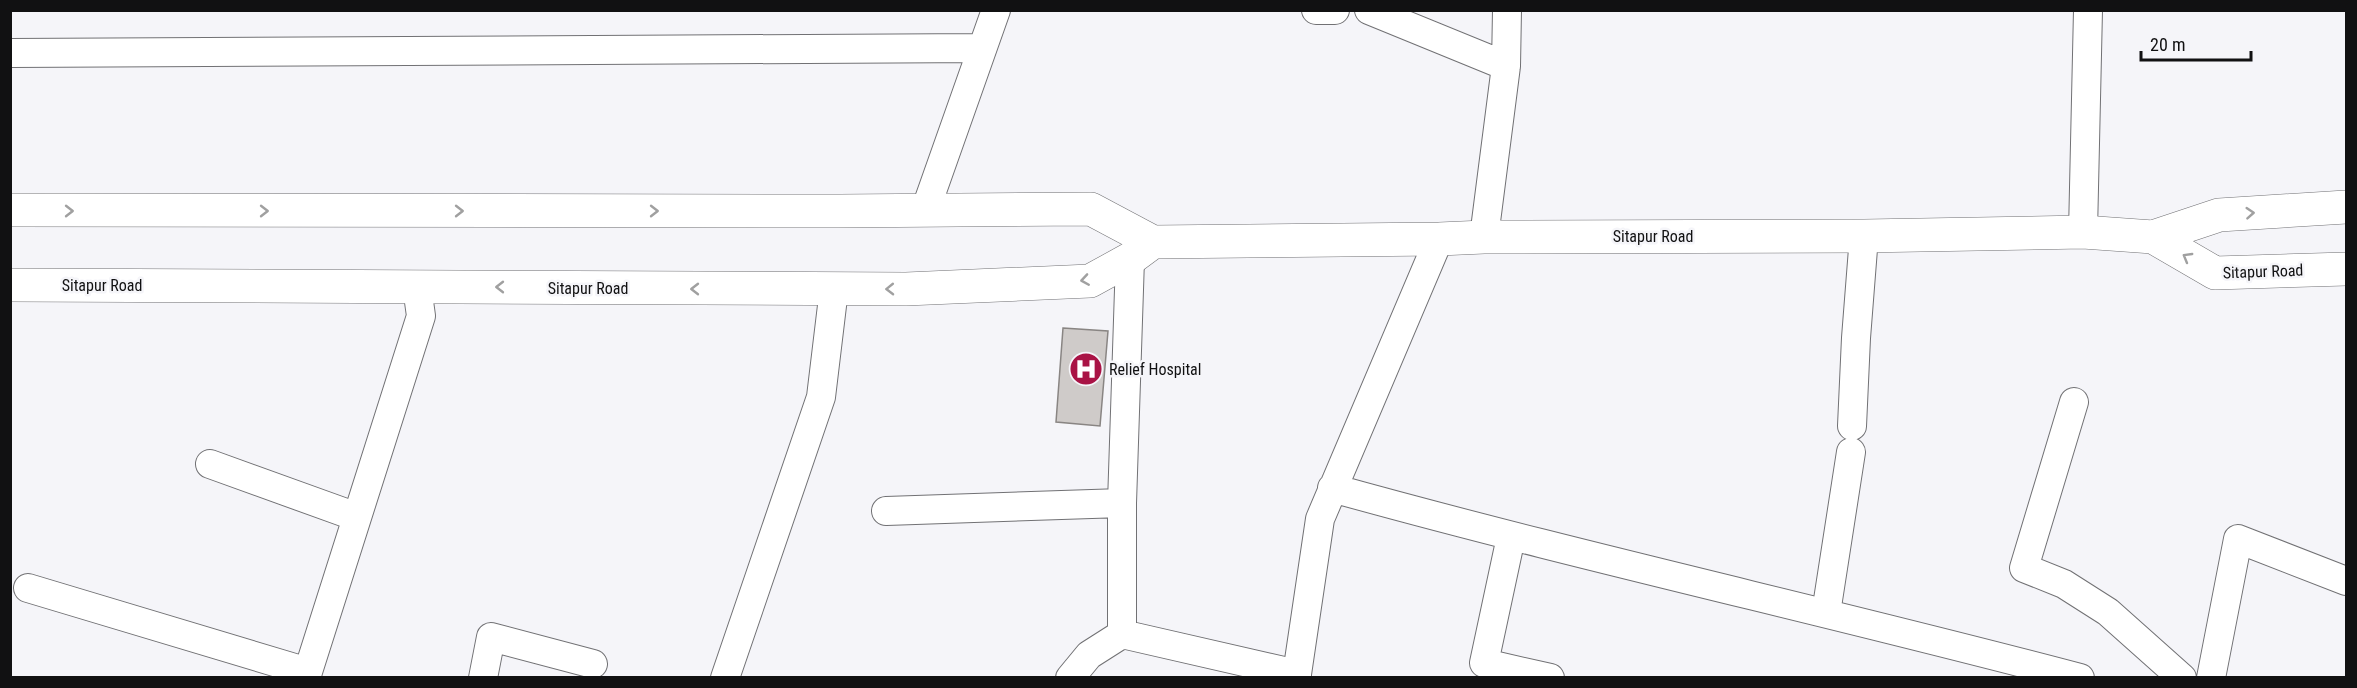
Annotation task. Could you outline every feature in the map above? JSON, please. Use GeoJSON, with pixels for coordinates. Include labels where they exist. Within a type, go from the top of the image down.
{"type":"FeatureCollection","features":[{"type":"Feature","properties":{"kind":"main road","name":"Sitapur Road"},"geometry":{"type":"LineString","coordinates":[[10,285],[906,289],[1090,281],[1142,251],[1484,237],[1864,236],[2083,232],[2154,237],[2219,215],[2346,207]]}},
{"type":"Feature","properties":{"kind":"main road","name":"Sitapur Road"},"geometry":{"type":"LineString","coordinates":[[10,210],[925,211],[1091,209],[1142,251]]}},
{"type":"Feature","properties":{"kind":"main road","name":"Sitapur Road"},"geometry":{"type":"LineString","coordinates":[[2154,237],[2215,273],[2346,269]]}},
{"type":"Feature","properties":{"kind":"street"},"geometry":{"type":"LineString","coordinates":[[925,211],[996,10]]}},
{"type":"Feature","properties":{"kind":"street"},"geometry":{"type":"LineString","coordinates":[[1316,10],[1335,10]]}},
{"type":"Feature","properties":{"kind":"street"},"geometry":{"type":"LineString","coordinates":[[1369,10],[1506,66]]}},
{"type":"Feature","properties":{"kind":"street"},"geometry":{"type":"LineString","coordinates":[[1484,237],[1506,66],[1507,10]]}},
{"type":"Feature","properties":{"kind":"street"},"geometry":{"type":"LineString","coordinates":[[2083,232],[2088,10]]}},
{"type":"Feature","properties":{"kind":"street"},"geometry":{"type":"LineString","coordinates":[[10,53],[982,48]]}},
{"type":"Feature","properties":{"kind":"street"},"geometry":{"type":"LineString","coordinates":[[1827,613],[1851,439],[1864,236]]}},
{"type":"Feature","properties":{"kind":"street"},"geometry":{"type":"LineString","coordinates":[[1070,678],[1089,655],[1122,634],[1297,676],[1320,519],[1439,239]]}},
{"type":"Feature","properties":{"kind":"street"},"geometry":{"type":"LineString","coordinates":[[1122,634],[1122,503],[1142,251]]}},
{"type":"Feature","properties":{"kind":"street"},"geometry":{"type":"LineString","coordinates":[[28,588],[307,675],[421,316],[417,287]]}},
{"type":"Feature","properties":{"kind":"street"},"geometry":{"type":"LineString","coordinates":[[724,678],[821,397],[834,289]]}},
{"type":"Feature","properties":{"kind":"street"},"geometry":{"type":"LineString","coordinates":[[2074,402],[2024,568],[2064,584],[2108,612],[2182,678]]}},
{"type":"Feature","properties":{"kind":"street"},"geometry":{"type":"LineString","coordinates":[[210,464],[357,517]]}},
{"type":"Feature","properties":{"kind":"street"},"geometry":{"type":"LineString","coordinates":[[1332,488],[1511,537],[1827,613],[2080,678]]}},
{"type":"Feature","properties":{"kind":"street"},"geometry":{"type":"LineString","coordinates":[[886,511],[1122,503]]}},
{"type":"Feature","properties":{"kind":"street"},"geometry":{"type":"LineString","coordinates":[[1511,537],[1484,663],[1550,678]]}},
{"type":"Feature","properties":{"kind":"street"},"geometry":{"type":"LineString","coordinates":[[2211,678],[2238,539],[2346,581]]}},
{"type":"Feature","properties":{"kind":"street"},"geometry":{"type":"LineString","coordinates":[[483,678],[490,638],[592,664]]}},
{"type":"Feature","properties":{"kind":"building"},"geometry":{"type":"Polygon","coordinates":[[[1063,328],[1108,331],[1100,426],[1056,422],[1063,328]]]}},
{"type":"Feature","properties":{"kind":"place","name":"Relief Hospital"},"geometry":{"type":"Point","coordinates":[1086,369]}}]}
